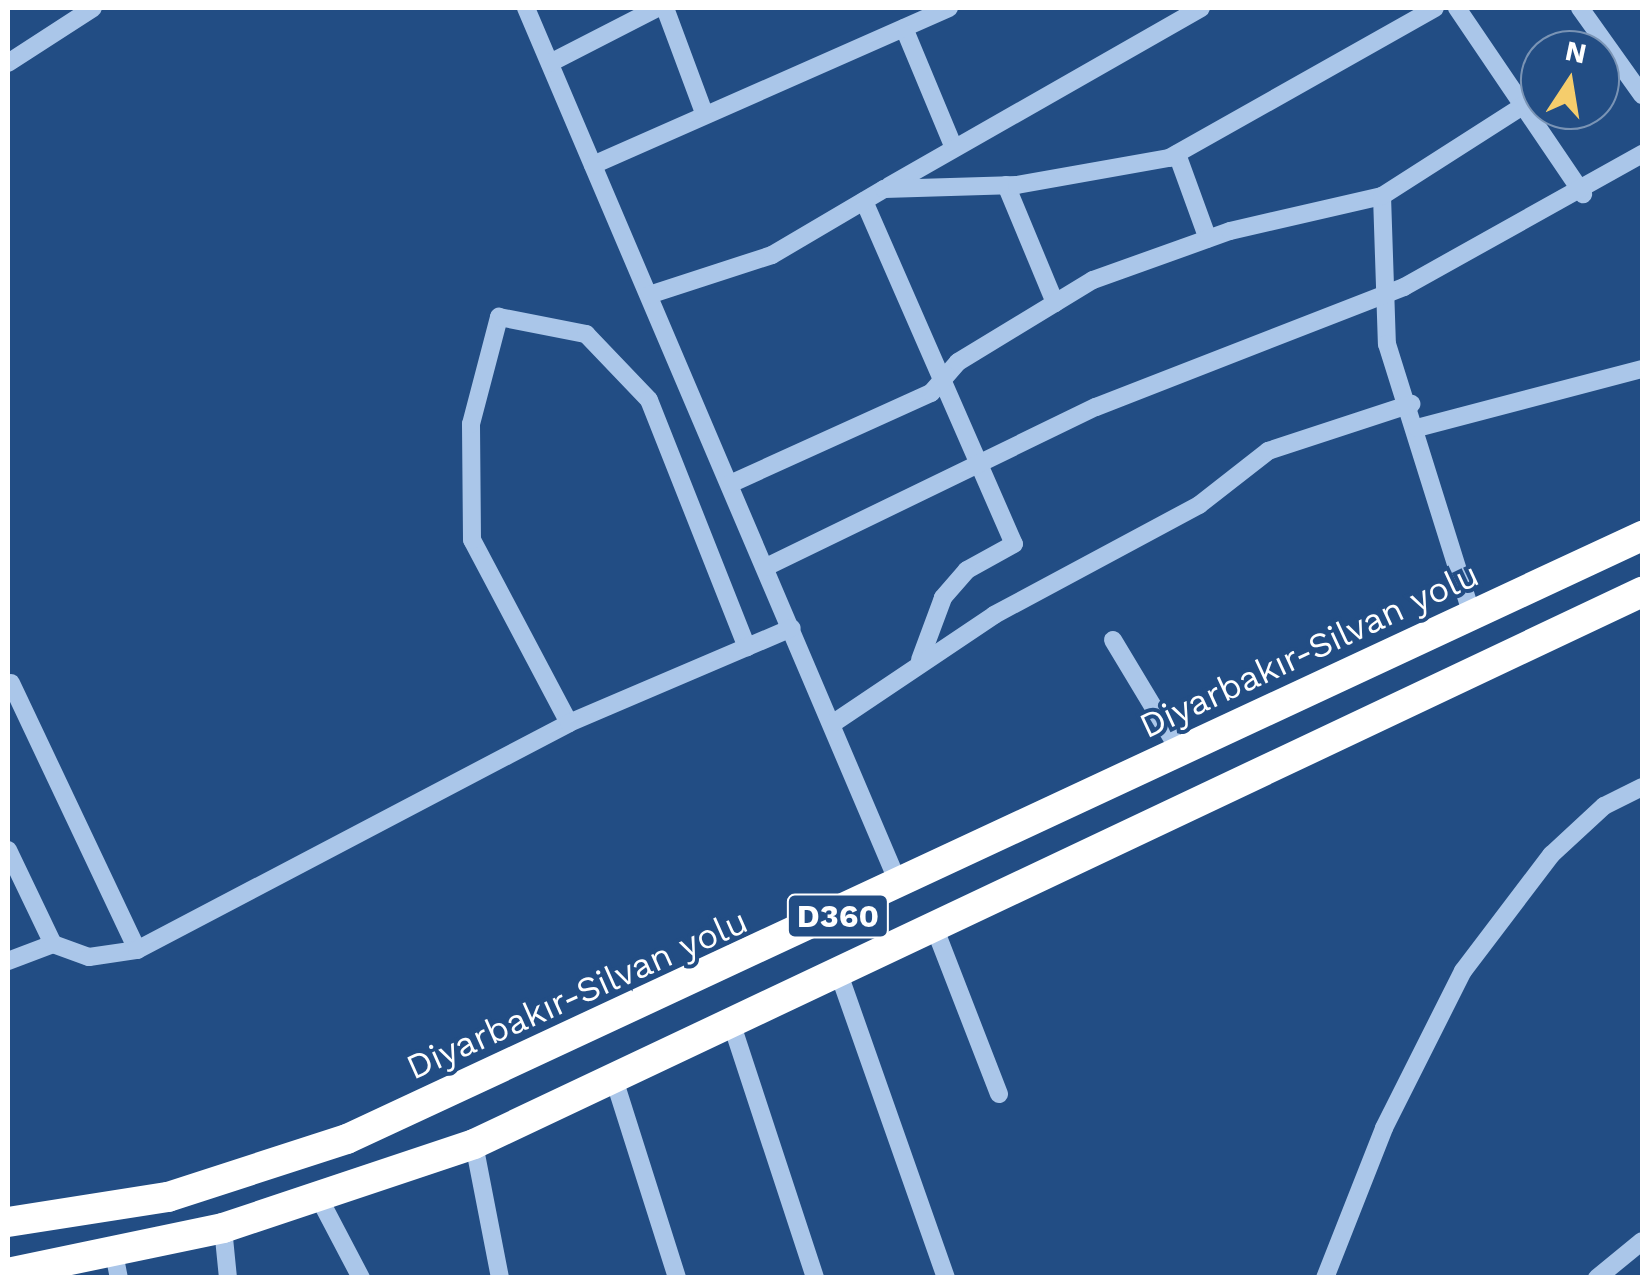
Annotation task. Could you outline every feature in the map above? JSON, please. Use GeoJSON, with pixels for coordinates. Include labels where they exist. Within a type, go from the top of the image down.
{"type":"FeatureCollection","features":[{"type":"Feature","properties":{"kind":"highway","name":"Diyarbakır-Silvan yolu"},"geometry":{"type":"LineString","coordinates":[[8,1222],[168,1197],[347,1140],[900,888],[1179,750],[1642,536]]}},
{"type":"Feature","properties":{"kind":"highway","name":"D360"},"geometry":{"type":"LineString","coordinates":[[8,1273],[117,1265],[474,1144],[935,930],[1642,592]]}},
{"type":"Feature","properties":{"kind":"street"},"geometry":{"type":"LineString","coordinates":[[8,63],[93,8]]}},
{"type":"Feature","properties":{"kind":"street"},"geometry":{"type":"LineString","coordinates":[[526,8],[835,722],[900,888]]}},
{"type":"Feature","properties":{"kind":"street"},"geometry":{"type":"LineString","coordinates":[[550,63],[657,8]]}},
{"type":"Feature","properties":{"kind":"street"},"geometry":{"type":"LineString","coordinates":[[665,8],[704,113]]}},
{"type":"Feature","properties":{"kind":"street"},"geometry":{"type":"LineString","coordinates":[[594,166],[704,113],[904,28],[926,13],[948,8]]}},
{"type":"Feature","properties":{"kind":"street"},"geometry":{"type":"LineString","coordinates":[[649,295],[772,255],[954,148],[1112,66],[1201,8]]}},
{"type":"Feature","properties":{"kind":"street"},"geometry":{"type":"LineString","coordinates":[[884,189],[1006,185],[1177,154],[1432,8]]}},
{"type":"Feature","properties":{"kind":"street"},"geometry":{"type":"LineString","coordinates":[[1457,8],[1520,102]]}},
{"type":"Feature","properties":{"kind":"street"},"geometry":{"type":"LineString","coordinates":[[1580,8],[1592,30]]}},
{"type":"Feature","properties":{"kind":"street"},"geometry":{"type":"LineString","coordinates":[[904,28],[954,148]]}},
{"type":"Feature","properties":{"kind":"street"},"geometry":{"type":"LineString","coordinates":[[1620,71],[1642,95]]}},
{"type":"Feature","properties":{"kind":"street"},"geometry":{"type":"LineString","coordinates":[[730,484],[872,423],[1093,280],[1208,239],[1382,196],[1520,108]]}},
{"type":"Feature","properties":{"kind":"street"},"geometry":{"type":"LineString","coordinates":[[1539,130],[1582,194]]}},
{"type":"Feature","properties":{"kind":"street"},"geometry":{"type":"LineString","coordinates":[[1177,154],[1208,239]]}},
{"type":"Feature","properties":{"kind":"street"},"geometry":{"type":"LineString","coordinates":[[766,567],[1096,406],[1385,294],[1582,194],[1642,154]]}},
{"type":"Feature","properties":{"kind":"street"},"geometry":{"type":"LineString","coordinates":[[1006,185],[1055,303]]}},
{"type":"Feature","properties":{"kind":"street"},"geometry":{"type":"LineString","coordinates":[[1382,196],[1388,344],[1411,404],[1472,616]]}},
{"type":"Feature","properties":{"kind":"street"},"geometry":{"type":"LineString","coordinates":[[864,201],[944,379],[975,465],[1014,544],[967,570],[943,598],[920,660]]}},
{"type":"Feature","properties":{"kind":"street"},"geometry":{"type":"LineString","coordinates":[[569,724],[472,540],[472,424],[500,317],[586,334],[649,400],[748,647]]}},
{"type":"Feature","properties":{"kind":"street"},"geometry":{"type":"LineString","coordinates":[[1417,428],[1642,369]]}},
{"type":"Feature","properties":{"kind":"street"},"geometry":{"type":"LineString","coordinates":[[835,722],[920,660],[1099,566],[1268,451],[1411,404]]}},
{"type":"Feature","properties":{"kind":"street"},"geometry":{"type":"LineString","coordinates":[[8,960],[53,944],[88,957],[137,950],[569,724],[792,628]]}},
{"type":"Feature","properties":{"kind":"street"},"geometry":{"type":"LineString","coordinates":[[1112,640],[1179,750]]}},
{"type":"Feature","properties":{"kind":"street"},"geometry":{"type":"LineString","coordinates":[[11,683],[137,950]]}},
{"type":"Feature","properties":{"kind":"street"},"geometry":{"type":"LineString","coordinates":[[1324,1278],[1384,1128],[1463,971],[1552,855],[1604,806],[1642,787]]}},
{"type":"Feature","properties":{"kind":"street"},"geometry":{"type":"LineString","coordinates":[[8,850],[53,944]]}},
{"type":"Feature","properties":{"kind":"street"},"geometry":{"type":"LineString","coordinates":[[935,930],[999,1094]]}},
{"type":"Feature","properties":{"kind":"street"},"geometry":{"type":"LineString","coordinates":[[839,974],[946,1278]]}},
{"type":"Feature","properties":{"kind":"street"},"geometry":{"type":"LineString","coordinates":[[732,1025],[815,1278]]}},
{"type":"Feature","properties":{"kind":"street"},"geometry":{"type":"LineString","coordinates":[[614,1079],[677,1278]]}},
{"type":"Feature","properties":{"kind":"street"},"geometry":{"type":"LineString","coordinates":[[474,1144],[500,1278]]}},
{"type":"Feature","properties":{"kind":"street"},"geometry":{"type":"LineString","coordinates":[[318,1196],[362,1278]]}},
{"type":"Feature","properties":{"kind":"street"},"geometry":{"type":"LineString","coordinates":[[223,1228],[228,1278]]}},
{"type":"Feature","properties":{"kind":"street"},"geometry":{"type":"LineString","coordinates":[[1596,1278],[1642,1241]]}}]}
